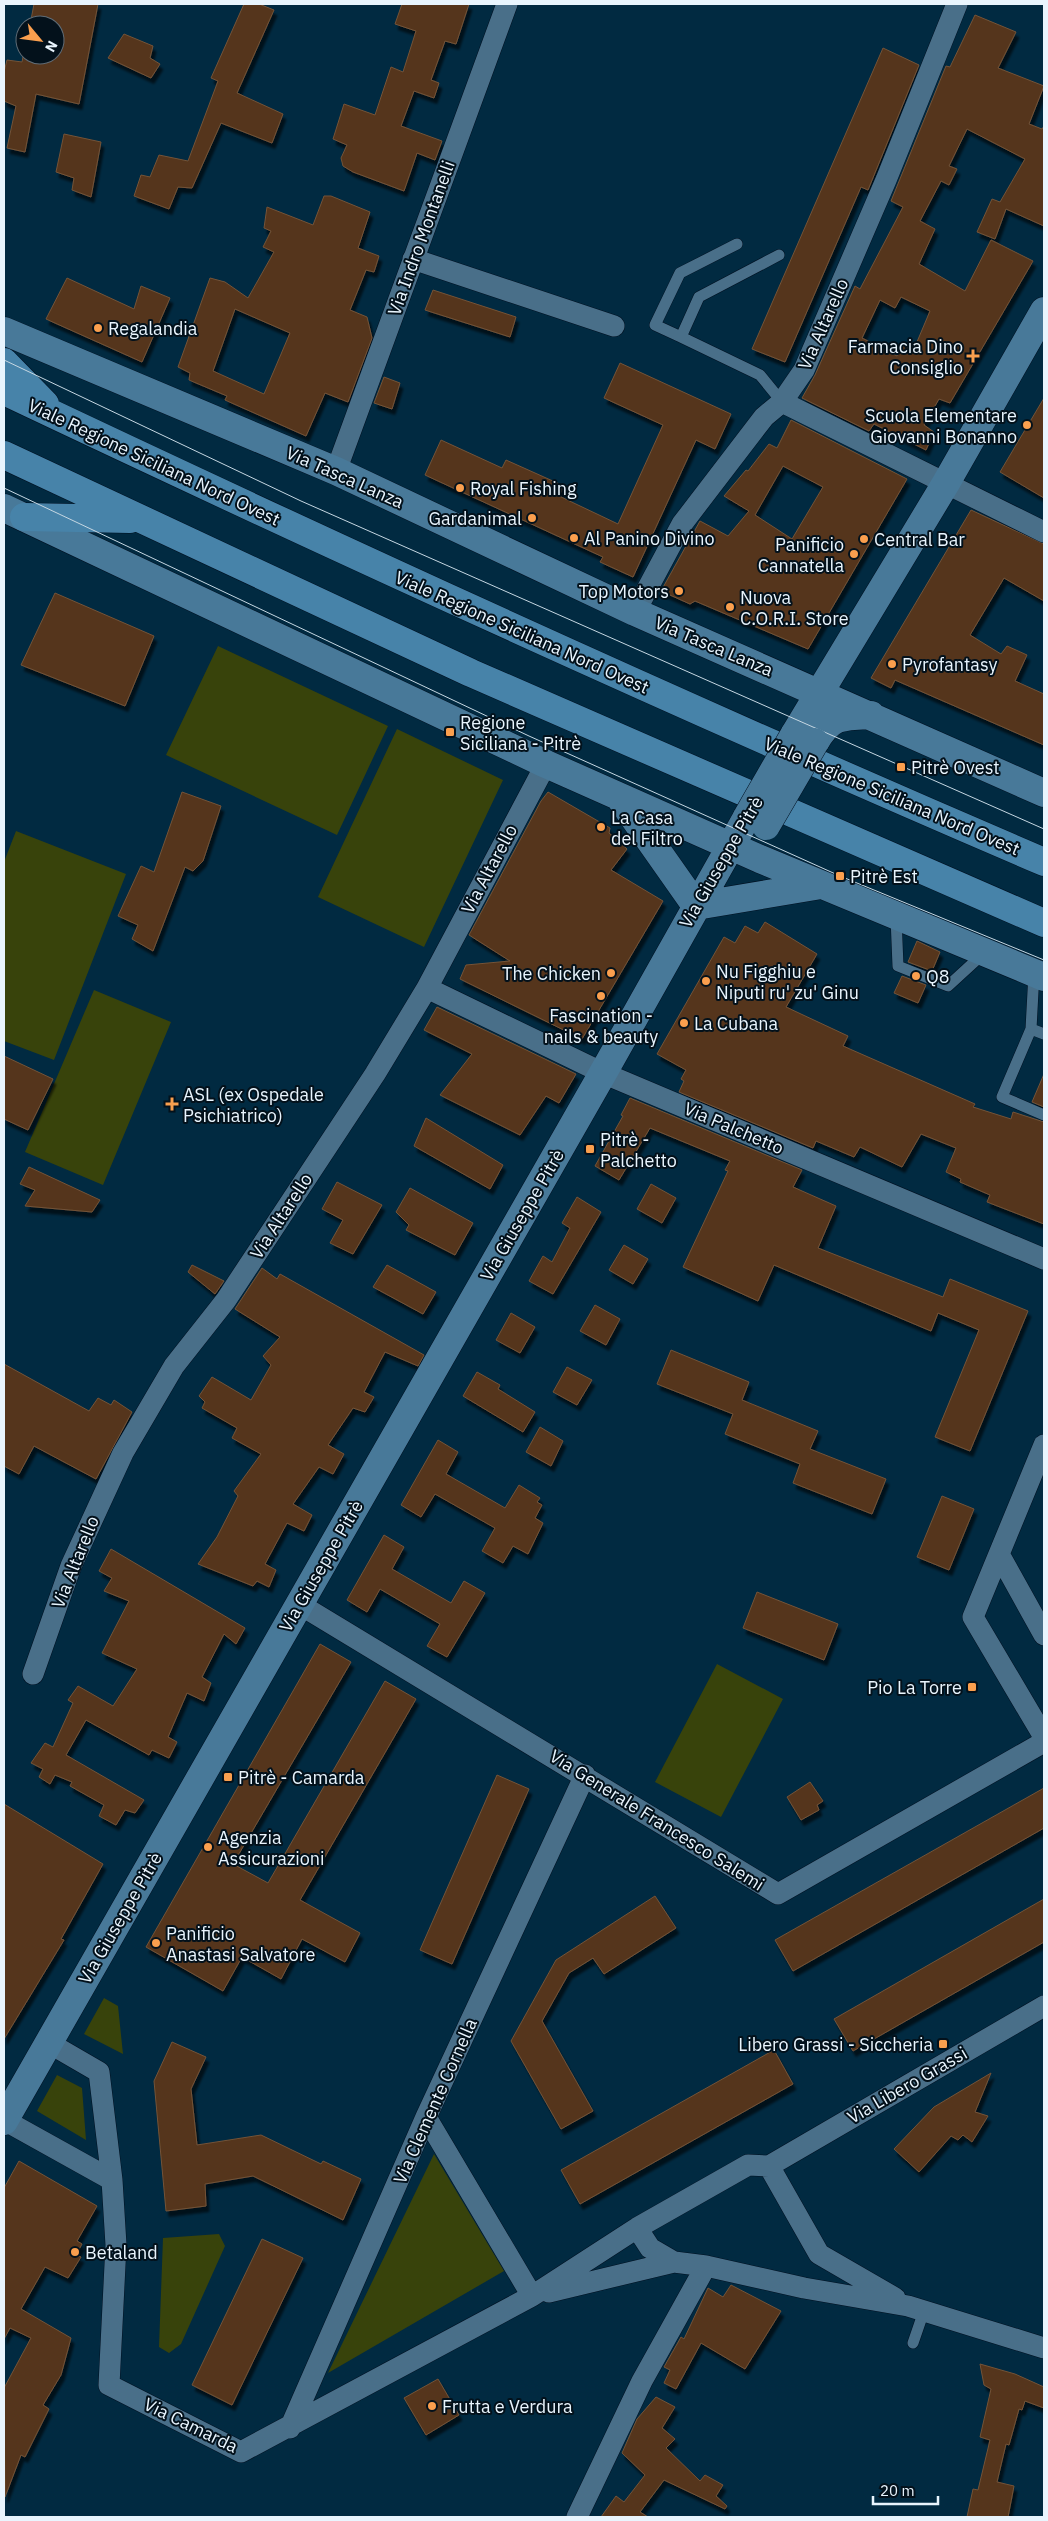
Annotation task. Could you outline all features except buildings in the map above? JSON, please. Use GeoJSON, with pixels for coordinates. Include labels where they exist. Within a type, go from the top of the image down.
{"type":"FeatureCollection","features":[{"type":"Feature","properties":{"kind":"main road"},"geometry":{"type":"LineString","coordinates":[[4,362],[59,417]]}},
{"type":"Feature","properties":{"kind":"main road","name":"Viale Regione Siciliana Nord Ovest"},"geometry":{"type":"LineString","coordinates":[[4,391],[494,620],[835,773],[1044,862]]}},
{"type":"Feature","properties":{"kind":"main road"},"geometry":{"type":"LineString","coordinates":[[4,455],[139,520],[472,673],[1044,923]]}},
{"type":"Feature","properties":{"kind":"main road"},"geometry":{"type":"LineString","coordinates":[[14,512],[139,520]]}},
{"type":"Feature","properties":{"kind":"street","name":"Via Indro Montanelli"},"geometry":{"type":"LineString","coordinates":[[336,471],[507,4]]}},
{"type":"Feature","properties":{"kind":"street","name":"Via Altarello"},"geometry":{"type":"LineString","coordinates":[[635,612],[682,524],[764,417],[782,402],[804,370],[886,180],[957,4]]}},
{"type":"Feature","properties":{"kind":"street"},"geometry":{"type":"LineString","coordinates":[[413,259],[614,326]]}},
{"type":"Feature","properties":{"kind":"street","name":"Via Giuseppe Pitrè"},"geometry":{"type":"LineString","coordinates":[[4,2121],[603,1073],[730,846],[756,822],[804,739],[820,693],[946,482],[1044,311]]}},
{"type":"Feature","properties":{"kind":"street","name":"Via Tasca Lanza"},"geometry":{"type":"LineString","coordinates":[[4,331],[336,471],[635,612],[820,693]]}},
{"type":"Feature","properties":{"kind":"street"},"geometry":{"type":"LineString","coordinates":[[782,402],[1044,532]]}},
{"type":"Feature","properties":{"kind":"street"},"geometry":{"type":"LineString","coordinates":[[14,512],[619,797],[821,885],[1039,975]]}},
{"type":"Feature","properties":{"kind":"street"},"geometry":{"type":"LineString","coordinates":[[820,693],[1044,793]]}},
{"type":"Feature","properties":{"kind":"street","name":"Via Giuseppe Pitrè"},"geometry":{"type":"LineString","coordinates":[[804,739],[830,722],[848,716],[871,715]]}},
{"type":"Feature","properties":{"kind":"street","name":"Via Altarello"},"geometry":{"type":"LineString","coordinates":[[33,1674],[71,1566],[123,1453],[174,1366],[226,1300],[375,1074],[428,988],[546,764]]}},
{"type":"Feature","properties":{"kind":"street"},"geometry":{"type":"LineString","coordinates":[[619,797],[696,906],[821,885]]}},
{"type":"Feature","properties":{"kind":"street","name":"Via Giuseppe Pitrè"},"geometry":{"type":"LineString","coordinates":[[756,822],[760,859]]}},
{"type":"Feature","properties":{"kind":"street","name":"Via Palchetto"},"geometry":{"type":"LineString","coordinates":[[428,988],[603,1073],[1044,1259]]}},
{"type":"Feature","properties":{"kind":"street"},"geometry":{"type":"LineString","coordinates":[[1044,1445],[973,1618],[1044,1737]]}},
{"type":"Feature","properties":{"kind":"street"},"geometry":{"type":"LineString","coordinates":[[999,1554],[1044,1635]]}},
{"type":"Feature","properties":{"kind":"street","name":"Via Generale Francesco Salemi"},"geometry":{"type":"LineString","coordinates":[[299,1604],[585,1775],[778,1894],[1044,1742]]}},
{"type":"Feature","properties":{"kind":"street","name":"Via Clemente Cornella"},"geometry":{"type":"LineString","coordinates":[[290,2428],[426,2117],[585,1775]]}},
{"type":"Feature","properties":{"kind":"street","name":"Via Libero Grassi"},"geometry":{"type":"LineString","coordinates":[[769,2166],[1044,2006]]}},
{"type":"Feature","properties":{"kind":"street","name":"Via Camarda"},"geometry":{"type":"LineString","coordinates":[[49,2043],[99,2072],[112,2180],[116,2245],[109,2385],[242,2452],[290,2428],[532,2296]]}},
{"type":"Feature","properties":{"kind":"street"},"geometry":{"type":"LineString","coordinates":[[426,2117],[532,2296]]}},
{"type":"Feature","properties":{"kind":"street"},"geometry":{"type":"LineString","coordinates":[[4,2121],[112,2180]]}},
{"type":"Feature","properties":{"kind":"street"},"geometry":{"type":"LineString","coordinates":[[532,2296],[637,2228],[748,2165],[769,2166],[819,2254],[916,2309]]}},
{"type":"Feature","properties":{"kind":"street"},"geometry":{"type":"LineString","coordinates":[[637,2228],[650,2248],[674,2262]]}},
{"type":"Feature","properties":{"kind":"street"},"geometry":{"type":"LineString","coordinates":[[804,2288],[819,2254]]}},
{"type":"Feature","properties":{"kind":"street"},"geometry":{"type":"LineString","coordinates":[[532,2296],[674,2262],[706,2266],[804,2288],[916,2309],[1044,2348]]}},
{"type":"Feature","properties":{"kind":"street"},"geometry":{"type":"LineString","coordinates":[[577,2517],[642,2381],[706,2266]]}},
{"type":"Feature","properties":{"kind":"lane"},"geometry":{"type":"LineString","coordinates":[[737,244],[680,273],[655,325],[760,375],[782,402]]}},
{"type":"Feature","properties":{"kind":"lane"},"geometry":{"type":"LineString","coordinates":[[681,337],[699,297],[779,255]]}},
{"type":"Feature","properties":{"kind":"lane"},"geometry":{"type":"LineString","coordinates":[[896,916],[898,966],[948,986],[984,953]]}},
{"type":"Feature","properties":{"kind":"lane"},"geometry":{"type":"LineString","coordinates":[[1039,975],[1031,1029],[1002,1097],[1044,1115]]}},
{"type":"Feature","properties":{"kind":"lane"},"geometry":{"type":"LineString","coordinates":[[1031,1029],[1044,1034]]}},
{"type":"Feature","properties":{"kind":"lane"},"geometry":{"type":"LineString","coordinates":[[914,2343],[916,2309]]}},
{"type":"Feature","properties":{"kind":"green space"},"geometry":{"type":"Polygon","coordinates":[[[218,646],[388,726],[337,835],[166,755],[218,646]]]}},
{"type":"Feature","properties":{"kind":"green space"},"geometry":{"type":"Polygon","coordinates":[[[397,729],[503,780],[424,947],[318,897],[397,729]]]}},
{"type":"Feature","properties":{"kind":"green space"},"geometry":{"type":"Polygon","coordinates":[[[16,831],[126,874],[54,1060],[4,1041],[4,862],[16,831]]]}},
{"type":"Feature","properties":{"kind":"green space"},"geometry":{"type":"Polygon","coordinates":[[[94,990],[171,1022],[103,1185],[25,1152],[94,990]]]}},
{"type":"Feature","properties":{"kind":"green space"},"geometry":{"type":"Polygon","coordinates":[[[717,1664],[783,1699],[721,1817],[655,1782],[717,1664]]]}},
{"type":"Feature","properties":{"kind":"green space"},"geometry":{"type":"Polygon","coordinates":[[[104,1998],[118,2006],[123,2054],[84,2034],[104,1998]]]}},
{"type":"Feature","properties":{"kind":"green space"},"geometry":{"type":"Polygon","coordinates":[[[57,2075],[82,2088],[86,2140],[37,2111],[57,2075]]]}},
{"type":"Feature","properties":{"kind":"green space"},"geometry":{"type":"Polygon","coordinates":[[[434,2154],[504,2271],[328,2373],[434,2154]]]}},
{"type":"Feature","properties":{"kind":"green space"},"geometry":{"type":"Polygon","coordinates":[[[219,2234],[225,2246],[181,2344],[169,2353],[159,2347],[163,2238],[219,2234]]]}},
{"type":"Feature","properties":{"kind":"tram line"},"geometry":{"type":"LineString","coordinates":[[4,360],[301,501],[1044,829]]}},
{"type":"Feature","properties":{"kind":"tram line"},"geometry":{"type":"LineString","coordinates":[[4,488],[529,736],[840,876],[1044,960]]}},
{"type":"Feature","properties":{"kind":"place","name":"Regalandia"},"geometry":{"type":"Point","coordinates":[98,328]}},
{"type":"Feature","properties":{"kind":"place","name":"Farmacia Dino Consiglio"},"geometry":{"type":"Point","coordinates":[973,356]}},
{"type":"Feature","properties":{"kind":"place","name":"Scuola Elementare Giovanni Bonanno"},"geometry":{"type":"Point","coordinates":[1027,425]}},
{"type":"Feature","properties":{"kind":"place","name":"Royal Fishing"},"geometry":{"type":"Point","coordinates":[460,488]}},
{"type":"Feature","properties":{"kind":"place","name":"Gardanimal"},"geometry":{"type":"Point","coordinates":[532,518]}},
{"type":"Feature","properties":{"kind":"place","name":"Al Panino Divino"},"geometry":{"type":"Point","coordinates":[574,538]}},
{"type":"Feature","properties":{"kind":"place","name":"Central Bar"},"geometry":{"type":"Point","coordinates":[864,539]}},
{"type":"Feature","properties":{"kind":"place","name":"Panificio Cannatella"},"geometry":{"type":"Point","coordinates":[854,554]}},
{"type":"Feature","properties":{"kind":"place","name":"Top Motors"},"geometry":{"type":"Point","coordinates":[679,591]}},
{"type":"Feature","properties":{"kind":"place","name":"Nuova C.O.R.I. Store"},"geometry":{"type":"Point","coordinates":[730,607]}},
{"type":"Feature","properties":{"kind":"place","name":"Pyrofantasy"},"geometry":{"type":"Point","coordinates":[892,664]}},
{"type":"Feature","properties":{"kind":"place","name":"Regione Siciliana - Pitrè"},"geometry":{"type":"Point","coordinates":[450,732]}},
{"type":"Feature","properties":{"kind":"place","name":"Pitrè Ovest"},"geometry":{"type":"Point","coordinates":[901,767]}},
{"type":"Feature","properties":{"kind":"place","name":"La Casa del Filtro"},"geometry":{"type":"Point","coordinates":[601,827]}},
{"type":"Feature","properties":{"kind":"place","name":"Pitrè Est"},"geometry":{"type":"Point","coordinates":[840,876]}},
{"type":"Feature","properties":{"kind":"place","name":"The Chicken"},"geometry":{"type":"Point","coordinates":[611,973]}},
{"type":"Feature","properties":{"kind":"place","name":"Q8"},"geometry":{"type":"Point","coordinates":[916,976]}},
{"type":"Feature","properties":{"kind":"place","name":"Nu Figghiu e Niputi ru' zu' Ginu"},"geometry":{"type":"Point","coordinates":[706,981]}},
{"type":"Feature","properties":{"kind":"place","name":"Fascination - nails & beauty"},"geometry":{"type":"Point","coordinates":[601,996]}},
{"type":"Feature","properties":{"kind":"place","name":"La Cubana"},"geometry":{"type":"Point","coordinates":[684,1023]}},
{"type":"Feature","properties":{"kind":"place","name":"ASL (ex Ospedale Psichiatrico)"},"geometry":{"type":"Point","coordinates":[172,1104]}},
{"type":"Feature","properties":{"kind":"place","name":"Pitrè - Palchetto"},"geometry":{"type":"Point","coordinates":[590,1149]}},
{"type":"Feature","properties":{"kind":"place","name":"Pio La Torre"},"geometry":{"type":"Point","coordinates":[972,1687]}},
{"type":"Feature","properties":{"kind":"place","name":"Pitrè - Camarda"},"geometry":{"type":"Point","coordinates":[228,1777]}},
{"type":"Feature","properties":{"kind":"place","name":"Agenzia Assicurazioni"},"geometry":{"type":"Point","coordinates":[208,1847]}},
{"type":"Feature","properties":{"kind":"place","name":"Panificio Anastasi Salvatore"},"geometry":{"type":"Point","coordinates":[156,1943]}},
{"type":"Feature","properties":{"kind":"place","name":"Libero Grassi - Siccheria"},"geometry":{"type":"Point","coordinates":[943,2044]}},
{"type":"Feature","properties":{"kind":"place","name":"Betaland"},"geometry":{"type":"Point","coordinates":[75,2252]}},
{"type":"Feature","properties":{"kind":"place","name":"Frutta e Verdura"},"geometry":{"type":"Point","coordinates":[432,2406]}}]}
